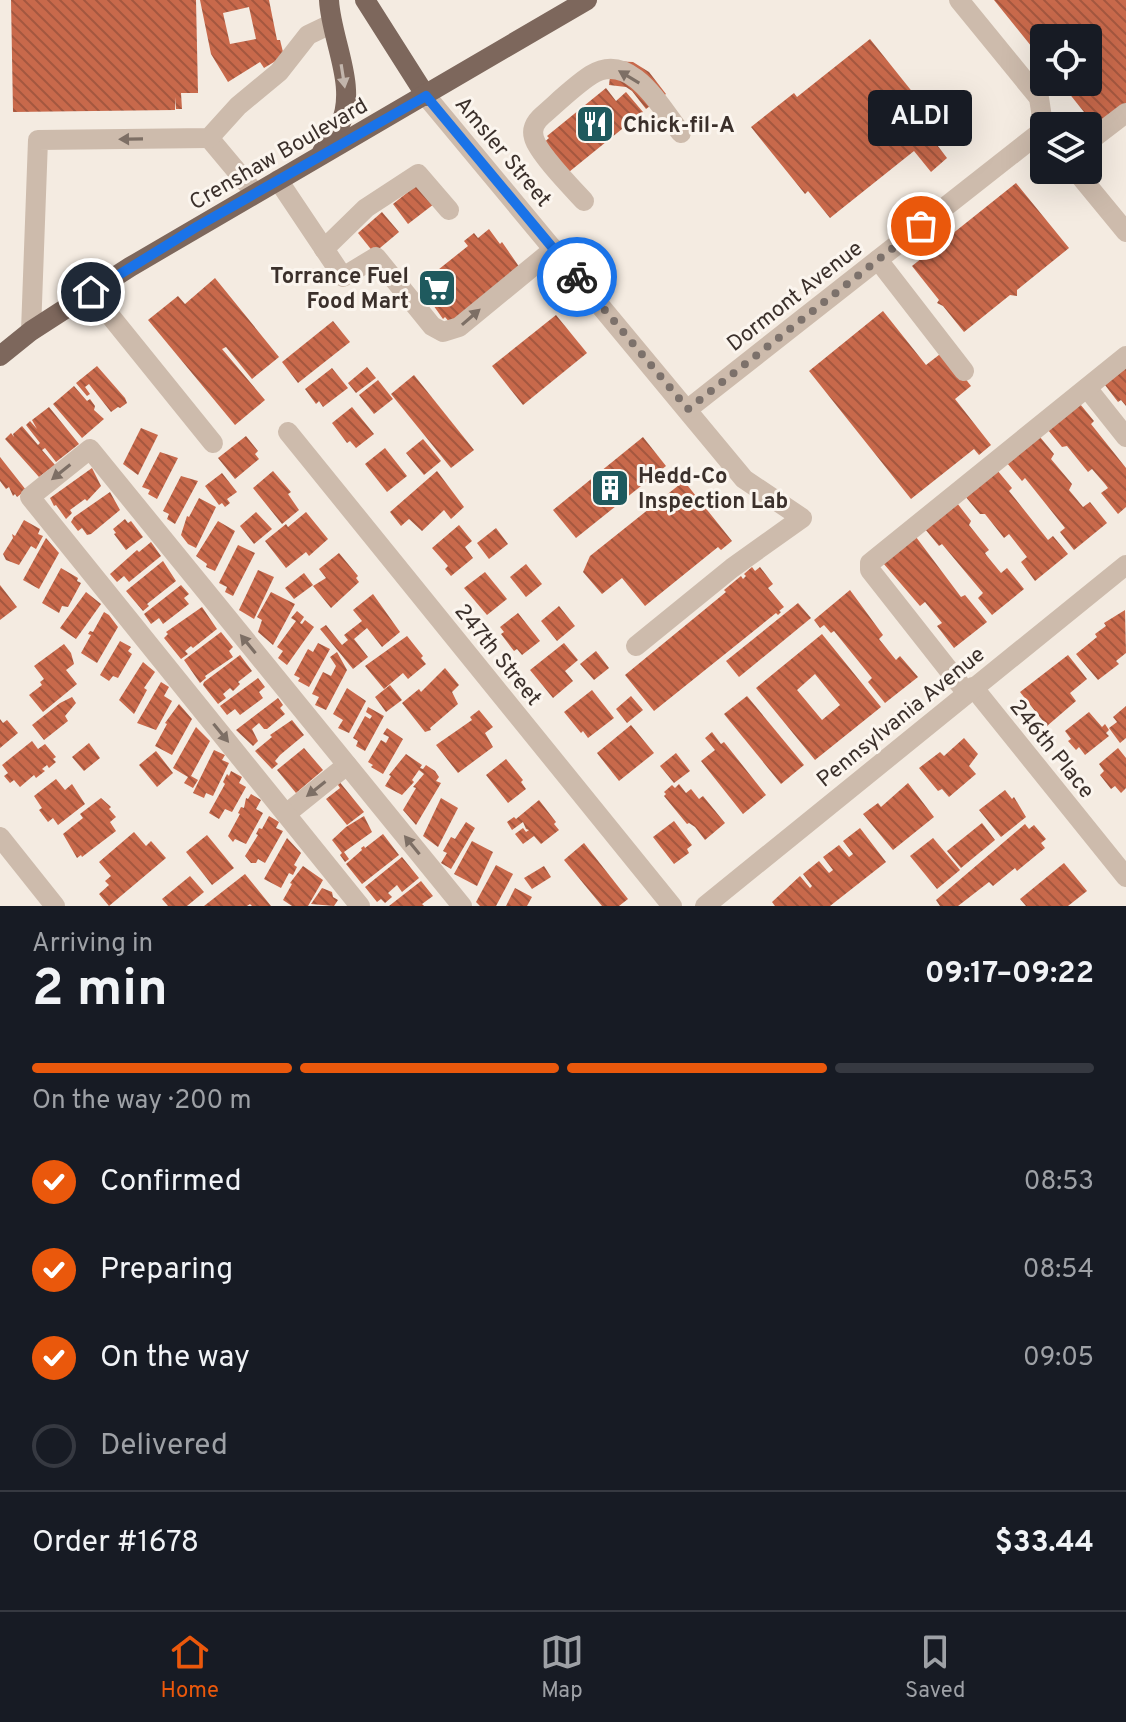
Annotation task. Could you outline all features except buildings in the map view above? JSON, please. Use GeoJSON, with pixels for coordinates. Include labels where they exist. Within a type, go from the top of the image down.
{"type":"FeatureCollection","features":[{"type":"Feature","properties":{"kind":"main road"},"geometry":{"type":"LineString","coordinates":[[319,156],[340,125],[345,105],[345,82],[331,24],[329,0]]}},
{"type":"Feature","properties":{"kind":"main road"},"geometry":{"type":"LineString","coordinates":[[365,0],[426,96]]}},
{"type":"Feature","properties":{"kind":"main road","name":"Crenshaw Boulevard"},"geometry":{"type":"LineString","coordinates":[[0,356],[31,331],[91,292],[587,0]]}},
{"type":"Feature","properties":{"kind":"street"},"geometry":{"type":"LineString","coordinates":[[959,0],[1039,98],[1041,112]]}},
{"type":"Feature","properties":{"kind":"street"},"geometry":{"type":"LineString","coordinates":[[31,331],[38,140],[209,138],[238,106],[279,72],[308,35],[331,24]]}},
{"type":"Feature","properties":{"kind":"street"},"geometry":{"type":"LineString","coordinates":[[584,201],[537,145],[533,131],[536,121],[592,74],[613,69],[625,71],[636,78],[681,133]]}},
{"type":"Feature","properties":{"kind":"street","name":"Amsler Street"},"geometry":{"type":"LineString","coordinates":[[426,96],[744,479],[802,518],[732,568],[636,646]]}},
{"type":"Feature","properties":{"kind":"street"},"geometry":{"type":"LineString","coordinates":[[1102,131],[1126,113]]}},
{"type":"Feature","properties":{"kind":"street"},"geometry":{"type":"LineString","coordinates":[[209,138],[255,193]]}},
{"type":"Feature","properties":{"kind":"street","name":"Dormont Avenue"},"geometry":{"type":"LineString","coordinates":[[688,409],[1030,142]]}},
{"type":"Feature","properties":{"kind":"street"},"geometry":{"type":"LineString","coordinates":[[324,249],[366,208],[418,174],[449,210]]}},
{"type":"Feature","properties":{"kind":"street"},"geometry":{"type":"LineString","coordinates":[[278,180],[343,277],[376,257],[432,326],[443,332],[459,327],[554,249]]}},
{"type":"Feature","properties":{"kind":"street"},"geometry":{"type":"LineString","coordinates":[[1087,184],[1126,232]]}},
{"type":"Feature","properties":{"kind":"street"},"geometry":{"type":"LineString","coordinates":[[878,260],[964,371]]}},
{"type":"Feature","properties":{"kind":"street"},"geometry":{"type":"LineString","coordinates":[[91,292],[213,443]]}},
{"type":"Feature","properties":{"kind":"street"},"geometry":{"type":"LineString","coordinates":[[1126,356],[1087,388],[1126,437]]}},
{"type":"Feature","properties":{"kind":"street","name":"246th Place"},"geometry":{"type":"LineString","coordinates":[[1087,388],[870,563],[870,570],[1126,877]]}},
{"type":"Feature","properties":{"kind":"street","name":"247th Street"},"geometry":{"type":"LineString","coordinates":[[288,432],[672,906]]}},
{"type":"Feature","properties":{"kind":"street"},"geometry":{"type":"LineString","coordinates":[[360,906],[30,497],[90,449],[462,906]]}},
{"type":"Feature","properties":{"kind":"street","name":"Pennsylvania Avenue"},"geometry":{"type":"LineString","coordinates":[[707,905],[1126,565]]}},
{"type":"Feature","properties":{"kind":"street"},"geometry":{"type":"LineString","coordinates":[[286,814],[347,765]]}},
{"type":"Feature","properties":{"kind":"street"},"geometry":{"type":"LineString","coordinates":[[0,837],[55,906]]}},
{"type":"Feature","properties":{"kind":"way so far"},"geometry":{"type":"LineString","coordinates":[[577,277],[688,409],[921,226]]}},
{"type":"Feature","properties":{"kind":"place","name":"Chick-fil-A"},"geometry":{"type":"Point","coordinates":[595,124]}},
{"type":"Feature","properties":{"kind":"place","name":"ALDI"},"geometry":{"type":"Point","coordinates":[921,226]}},
{"type":"Feature","properties":{"kind":"place","name":"Torrance Fuel Food Mart"},"geometry":{"type":"Point","coordinates":[437,288]}},
{"type":"Feature","properties":{"kind":"place","name":"Hedd-Co Inspection Lab"},"geometry":{"type":"Point","coordinates":[610,488]}},
{"type":"Feature","properties":{"kind":"route"},"geometry":{"type":"LineString","coordinates":[[91,292],[198,226],[426,96],[577,277]]}}]}
